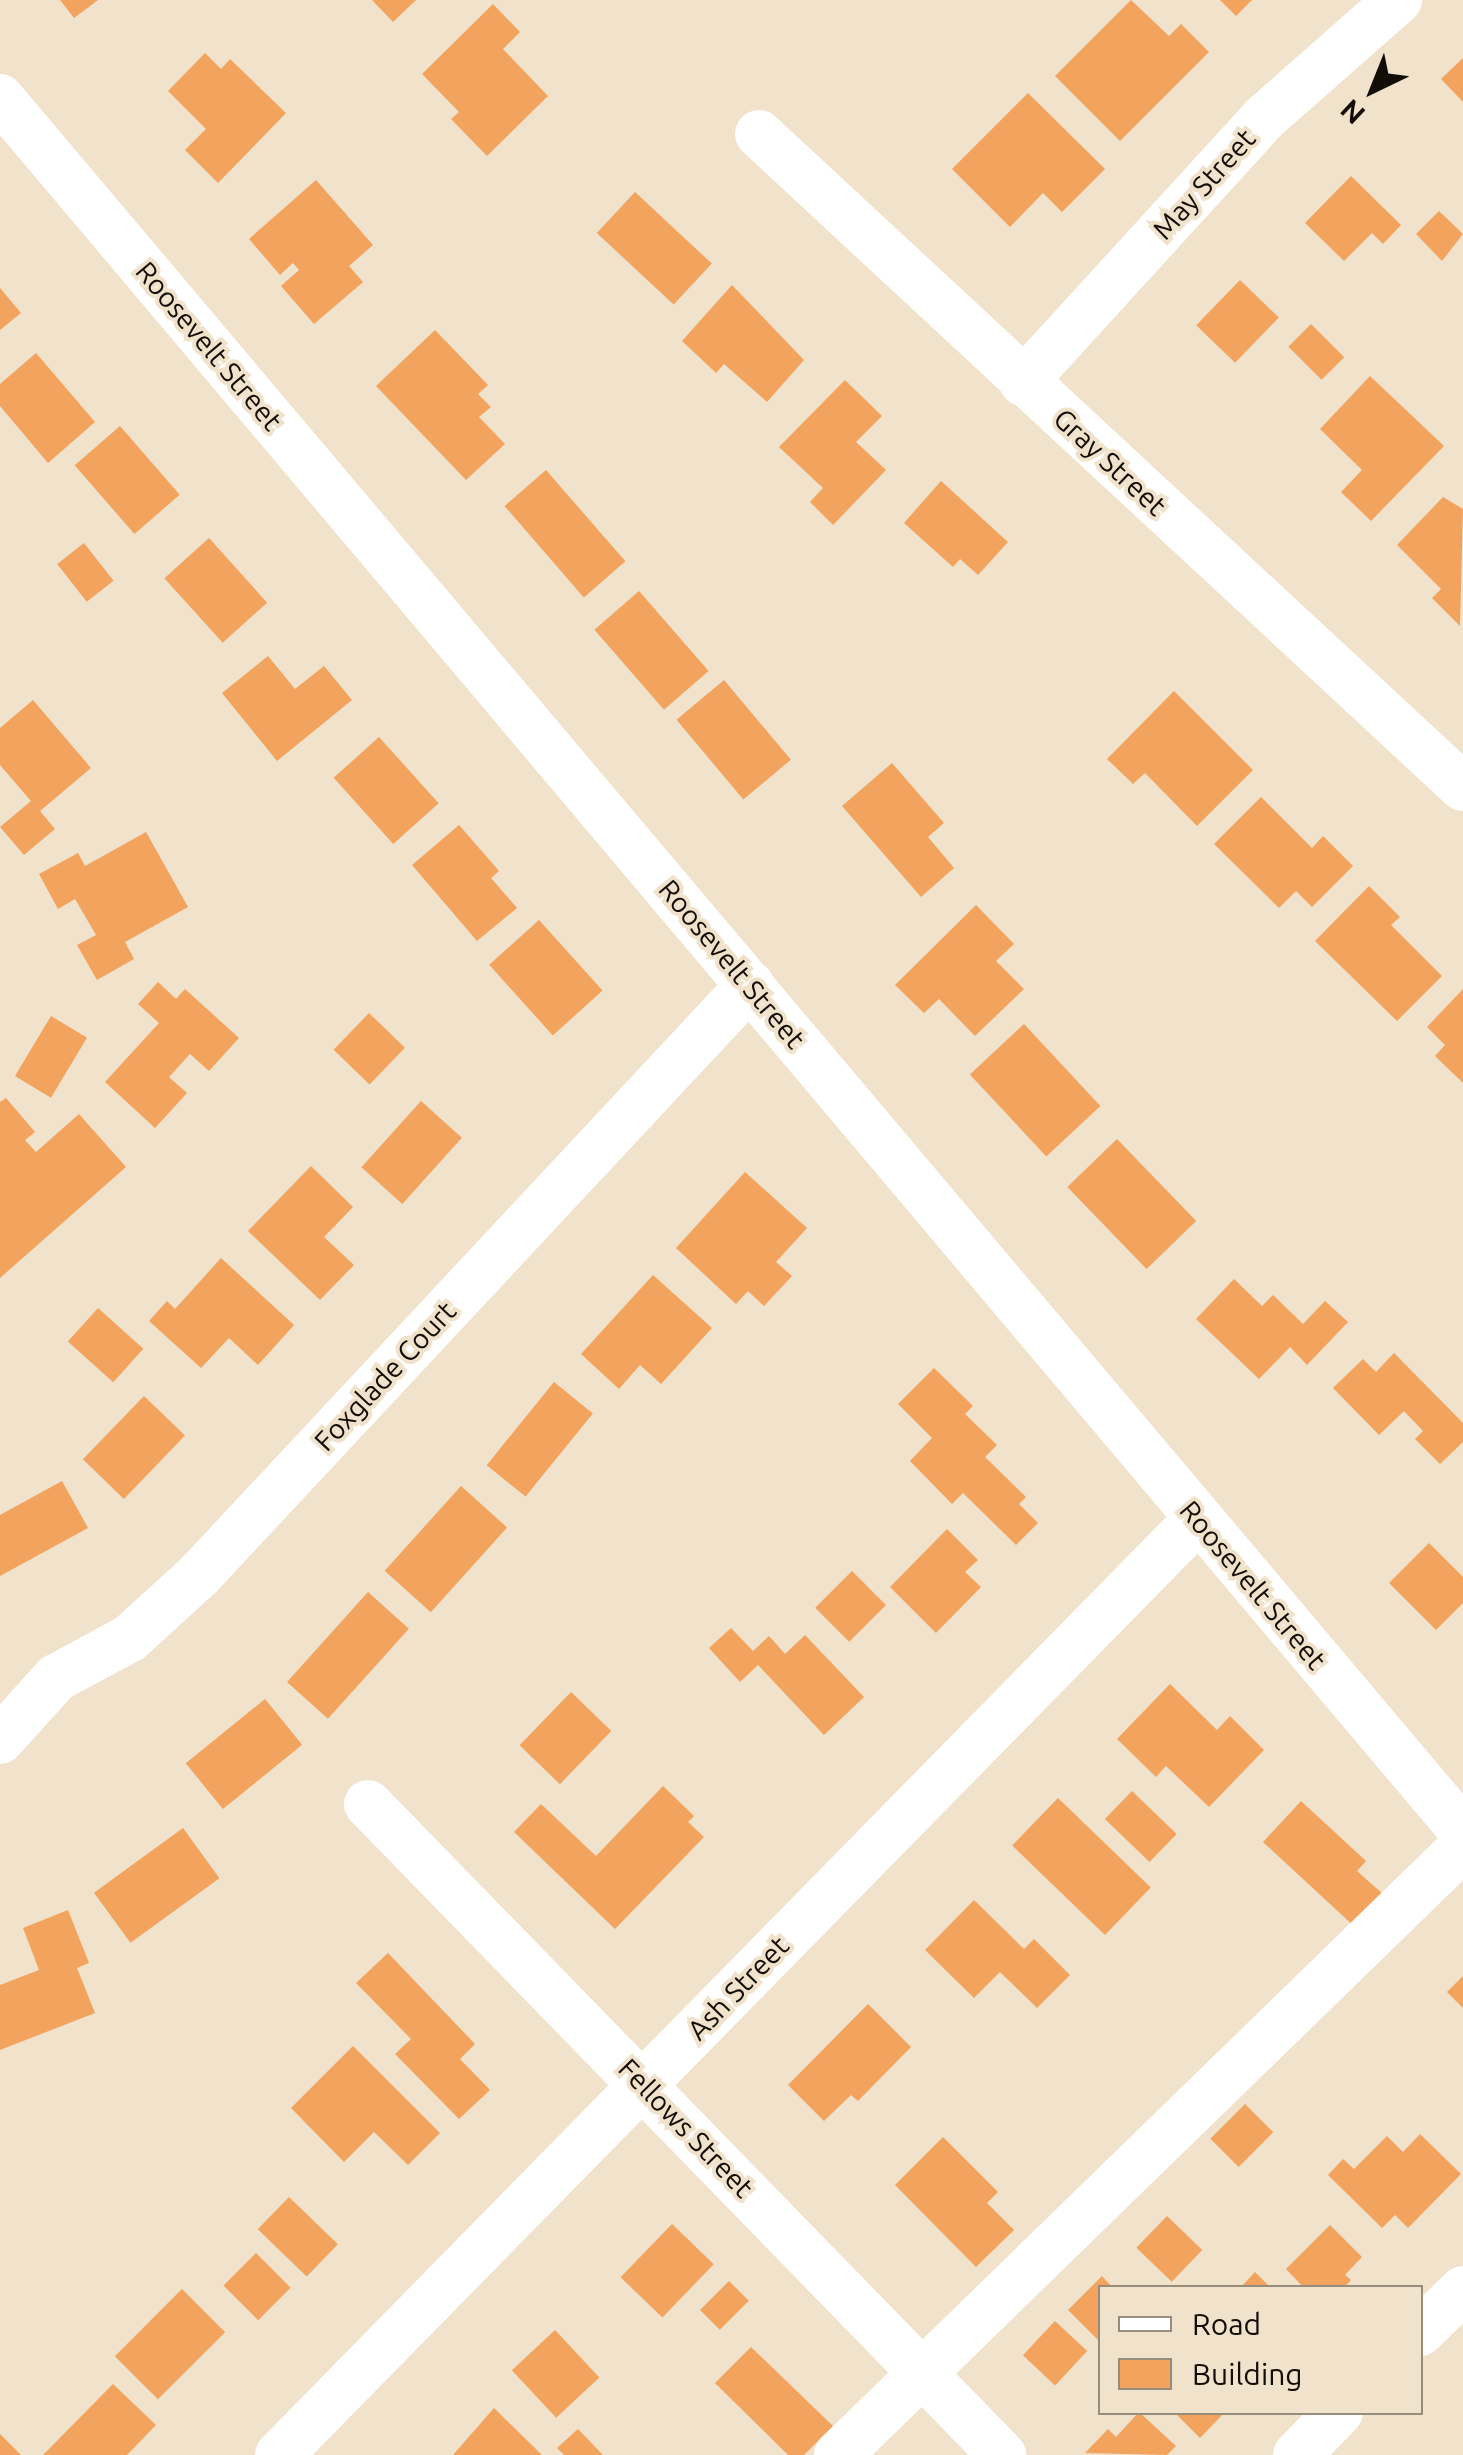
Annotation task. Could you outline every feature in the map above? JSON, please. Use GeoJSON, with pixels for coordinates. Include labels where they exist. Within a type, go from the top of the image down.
{"type":"FeatureCollection","features":[{"type":"Feature","properties":{"kind":"street","name":"May Street"},"geometry":{"type":"LineString","coordinates":[[1023,382],[1264,118],[1398,0]]}},
{"type":"Feature","properties":{"kind":"street","name":"Roosevelt Street"},"geometry":{"type":"LineString","coordinates":[[0,98],[1463,1831]]}},
{"type":"Feature","properties":{"kind":"street","name":"Gray Street"},"geometry":{"type":"LineString","coordinates":[[759,134],[1463,787]]}},
{"type":"Feature","properties":{"kind":"street","name":"Foxglade Court"},"geometry":{"type":"LineString","coordinates":[[0,1740],[56,1678],[130,1638],[200,1574],[750,985]]}},
{"type":"Feature","properties":{"kind":"street","name":"Ash Street"},"geometry":{"type":"LineString","coordinates":[[279,2455],[1197,1520]]}},
{"type":"Feature","properties":{"kind":"street","name":"Fellows Street"},"geometry":{"type":"LineString","coordinates":[[368,1804],[1002,2455]]}},
{"type":"Feature","properties":{"kind":"street"},"geometry":{"type":"LineString","coordinates":[[838,2455],[1463,1847]]}},
{"type":"Feature","properties":{"kind":"street"},"geometry":{"type":"LineString","coordinates":[[1423,2329],[1463,2290]]}},
{"type":"Feature","properties":{"kind":"street"},"geometry":{"type":"LineString","coordinates":[[1296,2455],[1336,2415]]}},
{"type":"Feature","properties":{"kind":"building"},"geometry":{"type":"Polygon","coordinates":[[[60,0],[98,0],[74,18],[60,0]]]}},
{"type":"Feature","properties":{"kind":"building"},"geometry":{"type":"Polygon","coordinates":[[[372,0],[416,0],[393,22],[372,0]]]}},
{"type":"Feature","properties":{"kind":"building"},"geometry":{"type":"Polygon","coordinates":[[[1131,0],[1169,36],[1181,24],[1209,52],[1120,141],[1055,76],[1131,0]]]}},
{"type":"Feature","properties":{"kind":"building"},"geometry":{"type":"Polygon","coordinates":[[[1220,0],[1252,0],[1236,16],[1220,0]]]}},
{"type":"Feature","properties":{"kind":"building"},"geometry":{"type":"Polygon","coordinates":[[[493,4],[520,32],[503,49],[548,96],[487,156],[451,119],[459,112],[422,74],[493,4]]]}},
{"type":"Feature","properties":{"kind":"building"},"geometry":{"type":"Polygon","coordinates":[[[205,53],[221,69],[230,59],[286,113],[218,183],[185,150],[206,129],[168,91],[205,53]]]}},
{"type":"Feature","properties":{"kind":"building"},"geometry":{"type":"Polygon","coordinates":[[[1463,58],[1463,102],[1441,79],[1463,58]]]}},
{"type":"Feature","properties":{"kind":"building"},"geometry":{"type":"Polygon","coordinates":[[[1028,93],[1105,169],[1062,212],[1043,193],[1010,227],[952,169],[1028,93]]]}},
{"type":"Feature","properties":{"kind":"building"},"geometry":{"type":"Polygon","coordinates":[[[1351,176],[1401,225],[1383,244],[1372,233],[1344,261],[1305,223],[1351,176]]]}},
{"type":"Feature","properties":{"kind":"building"},"geometry":{"type":"Polygon","coordinates":[[[316,180],[373,245],[349,266],[363,282],[314,324],[281,286],[299,270],[293,263],[280,275],[249,239],[316,180]]]}},
{"type":"Feature","properties":{"kind":"building"},"geometry":{"type":"Polygon","coordinates":[[[635,192],[712,264],[674,305],[597,233],[635,192]]]}},
{"type":"Feature","properties":{"kind":"building"},"geometry":{"type":"Polygon","coordinates":[[[1439,211],[1463,234],[1442,261],[1416,234],[1439,211]]]}},
{"type":"Feature","properties":{"kind":"building"},"geometry":{"type":"Polygon","coordinates":[[[1240,280],[1279,318],[1235,363],[1196,325],[1240,280]]]}},
{"type":"Feature","properties":{"kind":"building"},"geometry":{"type":"Polygon","coordinates":[[[732,285],[804,360],[767,402],[724,364],[716,373],[682,341],[732,285]]]}},
{"type":"Feature","properties":{"kind":"building"},"geometry":{"type":"Polygon","coordinates":[[[0,288],[21,313],[0,330],[0,288]]]}},
{"type":"Feature","properties":{"kind":"building"},"geometry":{"type":"Polygon","coordinates":[[[1311,324],[1344,357],[1322,380],[1288,347],[1311,324]]]}},
{"type":"Feature","properties":{"kind":"building"},"geometry":{"type":"Polygon","coordinates":[[[435,330],[488,385],[478,394],[491,407],[479,417],[505,444],[466,480],[376,386],[435,330]]]}},
{"type":"Feature","properties":{"kind":"building"},"geometry":{"type":"Polygon","coordinates":[[[36,353],[95,422],[48,463],[0,406],[0,384],[36,353]]]}},
{"type":"Feature","properties":{"kind":"building"},"geometry":{"type":"Polygon","coordinates":[[[1370,376],[1444,446],[1371,521],[1341,492],[1362,470],[1320,429],[1370,376]]]}},
{"type":"Feature","properties":{"kind":"building"},"geometry":{"type":"Polygon","coordinates":[[[845,380],[882,416],[856,442],[886,470],[833,525],[810,502],[823,488],[779,447],[845,380]]]}},
{"type":"Feature","properties":{"kind":"building"},"geometry":{"type":"Polygon","coordinates":[[[120,426],[180,495],[134,534],[75,465],[120,426]]]}},
{"type":"Feature","properties":{"kind":"building"},"geometry":{"type":"Polygon","coordinates":[[[546,470],[625,561],[584,597],[504,506],[546,470]]]}},
{"type":"Feature","properties":{"kind":"building"},"geometry":{"type":"Polygon","coordinates":[[[941,481],[1008,542],[978,575],[960,559],[953,567],[904,523],[941,481]]]}},
{"type":"Feature","properties":{"kind":"building"},"geometry":{"type":"Polygon","coordinates":[[[1443,497],[1463,509],[1460,626],[1432,598],[1441,589],[1397,545],[1443,497]]]}},
{"type":"Feature","properties":{"kind":"building"},"geometry":{"type":"Polygon","coordinates":[[[209,538],[267,603],[223,643],[164,578],[209,538]]]}},
{"type":"Feature","properties":{"kind":"building"},"geometry":{"type":"Polygon","coordinates":[[[84,543],[114,581],[87,602],[57,564],[84,543]]]}},
{"type":"Feature","properties":{"kind":"building"},"geometry":{"type":"Polygon","coordinates":[[[639,591],[709,671],[664,710],[594,630],[639,591]]]}},
{"type":"Feature","properties":{"kind":"building"},"geometry":{"type":"Polygon","coordinates":[[[268,656],[295,689],[324,666],[352,700],[277,761],[222,693],[268,656]]]}},
{"type":"Feature","properties":{"kind":"building"},"geometry":{"type":"Polygon","coordinates":[[[724,680],[791,760],[743,800],[677,720],[724,680]]]}},
{"type":"Feature","properties":{"kind":"building"},"geometry":{"type":"Polygon","coordinates":[[[1174,691],[1253,770],[1197,826],[1145,773],[1133,784],[1107,759],[1174,691]]]}},
{"type":"Feature","properties":{"kind":"building"},"geometry":{"type":"Polygon","coordinates":[[[33,700],[91,768],[40,811],[55,829],[24,855],[0,827],[31,801],[0,765],[0,728],[33,700]]]}},
{"type":"Feature","properties":{"kind":"building"},"geometry":{"type":"Polygon","coordinates":[[[379,737],[439,803],[393,844],[334,778],[379,737]]]}},
{"type":"Feature","properties":{"kind":"building"},"geometry":{"type":"Polygon","coordinates":[[[892,763],[944,823],[928,837],[954,868],[921,897],[842,806],[892,763]]]}},
{"type":"Feature","properties":{"kind":"building"},"geometry":{"type":"Polygon","coordinates":[[[1261,797],[1312,848],[1323,836],[1353,866],[1312,907],[1296,891],[1279,908],[1214,844],[1261,797]]]}},
{"type":"Feature","properties":{"kind":"building"},"geometry":{"type":"Polygon","coordinates":[[[459,825],[499,871],[491,878],[517,908],[477,941],[412,865],[459,825]]]}},
{"type":"Feature","properties":{"kind":"building"},"geometry":{"type":"Polygon","coordinates":[[[146,832],[188,907],[125,942],[134,959],[97,980],[77,945],[96,935],[75,899],[58,909],[39,874],[78,853],[85,866],[146,832]]]}},
{"type":"Feature","properties":{"kind":"building"},"geometry":{"type":"Polygon","coordinates":[[[1369,886],[1400,917],[1391,925],[1442,976],[1397,1021],[1315,941],[1369,886]]]}},
{"type":"Feature","properties":{"kind":"building"},"geometry":{"type":"Polygon","coordinates":[[[976,905],[1014,944],[996,961],[1024,989],[975,1036],[939,999],[924,1013],[895,985],[976,905]]]}},
{"type":"Feature","properties":{"kind":"building"},"geometry":{"type":"Polygon","coordinates":[[[539,920],[603,991],[553,1035],[489,965],[539,920]]]}},
{"type":"Feature","properties":{"kind":"building"},"geometry":{"type":"Polygon","coordinates":[[[158,982],[176,999],[185,989],[239,1038],[209,1071],[190,1054],[169,1077],[187,1093],[155,1128],[105,1082],[159,1023],[138,1004],[158,982]]]}},
{"type":"Feature","properties":{"kind":"building"},"geometry":{"type":"Polygon","coordinates":[[[1463,989],[1463,1083],[1435,1056],[1445,1045],[1427,1027],[1463,989]]]}},
{"type":"Feature","properties":{"kind":"building"},"geometry":{"type":"Polygon","coordinates":[[[369,1013],[405,1048],[370,1084],[334,1050],[369,1013]]]}},
{"type":"Feature","properties":{"kind":"building"},"geometry":{"type":"Polygon","coordinates":[[[51,1016],[87,1038],[51,1098],[15,1076],[51,1016]]]}},
{"type":"Feature","properties":{"kind":"building"},"geometry":{"type":"Polygon","coordinates":[[[1024,1024],[1100,1106],[1046,1156],[970,1074],[1024,1024]]]}},
{"type":"Feature","properties":{"kind":"building"},"geometry":{"type":"Polygon","coordinates":[[[6,1098],[35,1132],[25,1140],[36,1152],[79,1114],[126,1167],[0,1278],[0,1102],[6,1098]]]}},
{"type":"Feature","properties":{"kind":"building"},"geometry":{"type":"Polygon","coordinates":[[[421,1101],[462,1138],[402,1204],[361,1167],[421,1101]]]}},
{"type":"Feature","properties":{"kind":"building"},"geometry":{"type":"Polygon","coordinates":[[[1117,1139],[1196,1221],[1147,1269],[1067,1187],[1117,1139]]]}},
{"type":"Feature","properties":{"kind":"building"},"geometry":{"type":"Polygon","coordinates":[[[311,1166],[353,1207],[324,1237],[354,1265],[320,1300],[248,1231],[311,1166]]]}},
{"type":"Feature","properties":{"kind":"building"},"geometry":{"type":"Polygon","coordinates":[[[745,1172],[807,1228],[776,1262],[792,1276],[764,1306],[748,1291],[736,1304],[676,1248],[745,1172]]]}},
{"type":"Feature","properties":{"kind":"building"},"geometry":{"type":"Polygon","coordinates":[[[221,1258],[294,1325],[258,1365],[229,1338],[201,1368],[149,1321],[167,1301],[175,1309],[221,1258]]]}},
{"type":"Feature","properties":{"kind":"building"},"geometry":{"type":"Polygon","coordinates":[[[653,1275],[712,1328],[661,1384],[640,1365],[619,1389],[581,1354],[653,1275]]]}},
{"type":"Feature","properties":{"kind":"building"},"geometry":{"type":"Polygon","coordinates":[[[1234,1279],[1262,1306],[1273,1295],[1303,1324],[1325,1301],[1348,1322],[1307,1365],[1290,1347],[1259,1379],[1196,1319],[1234,1279]]]}},
{"type":"Feature","properties":{"kind":"building"},"geometry":{"type":"Polygon","coordinates":[[[98,1308],[143,1349],[113,1382],[68,1341],[98,1308]]]}},
{"type":"Feature","properties":{"kind":"building"},"geometry":{"type":"Polygon","coordinates":[[[1394,1353],[1463,1423],[1463,1442],[1440,1464],[1415,1439],[1423,1431],[1404,1411],[1379,1435],[1333,1388],[1363,1359],[1376,1372],[1394,1353]]]}},
{"type":"Feature","properties":{"kind":"building"},"geometry":{"type":"Polygon","coordinates":[[[934,1368],[973,1406],[965,1414],[997,1445],[985,1457],[1026,1497],[1019,1504],[1038,1523],[1016,1545],[963,1493],[952,1504],[910,1461],[932,1438],[898,1404],[934,1368]]]}},
{"type":"Feature","properties":{"kind":"building"},"geometry":{"type":"Polygon","coordinates":[[[554,1382],[593,1413],[526,1497],[487,1465],[554,1382]]]}},
{"type":"Feature","properties":{"kind":"building"},"geometry":{"type":"Polygon","coordinates":[[[144,1396],[185,1436],[124,1499],[83,1459],[144,1396]]]}},
{"type":"Feature","properties":{"kind":"building"},"geometry":{"type":"Polygon","coordinates":[[[62,1481],[88,1528],[0,1576],[0,1515],[62,1481]]]}},
{"type":"Feature","properties":{"kind":"building"},"geometry":{"type":"Polygon","coordinates":[[[461,1486],[507,1527],[431,1612],[385,1571],[461,1486]]]}},
{"type":"Feature","properties":{"kind":"building"},"geometry":{"type":"Polygon","coordinates":[[[947,1529],[978,1560],[965,1572],[981,1587],[936,1633],[890,1587],[947,1529]]]}},
{"type":"Feature","properties":{"kind":"building"},"geometry":{"type":"Polygon","coordinates":[[[1429,1543],[1463,1577],[1463,1603],[1436,1630],[1389,1583],[1429,1543]]]}},
{"type":"Feature","properties":{"kind":"building"},"geometry":{"type":"Polygon","coordinates":[[[852,1571],[886,1605],[849,1642],[815,1608],[852,1571]]]}},
{"type":"Feature","properties":{"kind":"building"},"geometry":{"type":"Polygon","coordinates":[[[368,1592],[409,1629],[328,1719],[287,1682],[368,1592]]]}},
{"type":"Feature","properties":{"kind":"building"},"geometry":{"type":"Polygon","coordinates":[[[731,1628],[753,1651],[769,1636],[785,1654],[805,1635],[864,1697],[824,1735],[758,1665],[740,1682],[709,1648],[731,1628]]]}},
{"type":"Feature","properties":{"kind":"building"},"geometry":{"type":"Polygon","coordinates":[[[1170,1684],[1217,1730],[1230,1716],[1264,1750],[1209,1807],[1166,1766],[1156,1777],[1117,1739],[1170,1684]]]}},
{"type":"Feature","properties":{"kind":"building"},"geometry":{"type":"Polygon","coordinates":[[[571,1692],[611,1731],[560,1784],[520,1745],[571,1692]]]}},
{"type":"Feature","properties":{"kind":"building"},"geometry":{"type":"Polygon","coordinates":[[[265,1699],[302,1745],[223,1809],[186,1763],[265,1699]]]}},
{"type":"Feature","properties":{"kind":"building"},"geometry":{"type":"Polygon","coordinates":[[[663,1786],[694,1816],[688,1822],[704,1837],[615,1929],[514,1832],[541,1804],[596,1856],[663,1786]]]}},
{"type":"Feature","properties":{"kind":"building"},"geometry":{"type":"Polygon","coordinates":[[[1132,1791],[1177,1834],[1150,1862],[1105,1819],[1132,1791]]]}},
{"type":"Feature","properties":{"kind":"building"},"geometry":{"type":"Polygon","coordinates":[[[1058,1798],[1151,1888],[1105,1935],[1012,1845],[1058,1798]]]}},
{"type":"Feature","properties":{"kind":"building"},"geometry":{"type":"Polygon","coordinates":[[[1301,1801],[1366,1861],[1357,1871],[1385,1896],[1356,1928],[1263,1842],[1301,1801]]]}},
{"type":"Feature","properties":{"kind":"building"},"geometry":{"type":"Polygon","coordinates":[[[183,1828],[219,1878],[130,1943],[94,1893],[183,1828]]]}},
{"type":"Feature","properties":{"kind":"building"},"geometry":{"type":"Polygon","coordinates":[[[974,1900],[1024,1949],[1034,1939],[1070,1975],[1037,2008],[1000,1972],[974,1998],[925,1950],[974,1900]]]}},
{"type":"Feature","properties":{"kind":"building"},"geometry":{"type":"Polygon","coordinates":[[[68,1910],[89,1963],[77,1968],[95,2013],[0,2050],[0,1985],[39,1970],[23,1928],[68,1910]]]}},
{"type":"Feature","properties":{"kind":"building"},"geometry":{"type":"Polygon","coordinates":[[[388,1953],[475,2044],[460,2059],[490,2090],[459,2119],[395,2054],[411,2039],[356,1983],[388,1953]]]}},
{"type":"Feature","properties":{"kind":"building"},"geometry":{"type":"Polygon","coordinates":[[[1463,1976],[1463,2008],[1447,1992],[1463,1976]]]}},
{"type":"Feature","properties":{"kind":"building"},"geometry":{"type":"Polygon","coordinates":[[[868,2004],[911,2047],[858,2101],[851,2095],[824,2121],[788,2085],[868,2004]]]}},
{"type":"Feature","properties":{"kind":"building"},"geometry":{"type":"Polygon","coordinates":[[[353,2046],[440,2133],[408,2165],[374,2132],[344,2162],[291,2108],[353,2046]]]}},
{"type":"Feature","properties":{"kind":"building"},"geometry":{"type":"Polygon","coordinates":[[[1245,2104],[1273,2132],[1239,2167],[1210,2139],[1245,2104]]]}},
{"type":"Feature","properties":{"kind":"building"},"geometry":{"type":"Polygon","coordinates":[[[1420,2134],[1461,2174],[1408,2228],[1395,2215],[1382,2228],[1328,2175],[1343,2159],[1354,2169],[1387,2136],[1403,2152],[1420,2134]]]}},
{"type":"Feature","properties":{"kind":"building"},"geometry":{"type":"Polygon","coordinates":[[[943,2137],[998,2192],[987,2203],[1014,2230],[976,2267],[895,2185],[943,2137]]]}},
{"type":"Feature","properties":{"kind":"building"},"geometry":{"type":"Polygon","coordinates":[[[289,2197],[338,2244],[307,2277],[258,2229],[289,2197]]]}},
{"type":"Feature","properties":{"kind":"building"},"geometry":{"type":"Polygon","coordinates":[[[1167,2216],[1202,2250],[1172,2282],[1136,2248],[1167,2216]]]}},
{"type":"Feature","properties":{"kind":"building"},"geometry":{"type":"Polygon","coordinates":[[[672,2224],[714,2264],[662,2318],[621,2277],[672,2224]]]}},
{"type":"Feature","properties":{"kind":"building"},"geometry":{"type":"Polygon","coordinates":[[[1330,2225],[1362,2257],[1345,2275],[1351,2280],[1347,2285],[1301,2285],[1286,2269],[1330,2225]]]}},
{"type":"Feature","properties":{"kind":"building"},"geometry":{"type":"Polygon","coordinates":[[[256,2253],[291,2288],[258,2320],[223,2286],[256,2253]]]}},
{"type":"Feature","properties":{"kind":"building"},"geometry":{"type":"Polygon","coordinates":[[[1255,2272],[1268,2285],[1243,2285],[1255,2272]]]}},
{"type":"Feature","properties":{"kind":"building"},"geometry":{"type":"Polygon","coordinates":[[[1102,2276],[1110,2285],[1098,2285],[1098,2340],[1068,2310],[1102,2276]]]}},
{"type":"Feature","properties":{"kind":"building"},"geometry":{"type":"Polygon","coordinates":[[[729,2281],[749,2301],[720,2330],[700,2310],[729,2281]]]}},
{"type":"Feature","properties":{"kind":"building"},"geometry":{"type":"Polygon","coordinates":[[[182,2289],[225,2332],[158,2399],[115,2356],[182,2289]]]}},
{"type":"Feature","properties":{"kind":"building"},"geometry":{"type":"Polygon","coordinates":[[[1055,2321],[1087,2351],[1055,2385],[1023,2355],[1055,2321]]]}},
{"type":"Feature","properties":{"kind":"building"},"geometry":{"type":"Polygon","coordinates":[[[555,2330],[599,2378],[556,2418],[512,2370],[555,2330]]]}},
{"type":"Feature","properties":{"kind":"building"},"geometry":{"type":"Polygon","coordinates":[[[751,2347],[833,2426],[804,2455],[788,2455],[715,2383],[751,2347]]]}},
{"type":"Feature","properties":{"kind":"building"},"geometry":{"type":"Polygon","coordinates":[[[113,2384],[156,2425],[127,2455],[43,2455],[113,2384]]]}},
{"type":"Feature","properties":{"kind":"building"},"geometry":{"type":"Polygon","coordinates":[[[494,2408],[542,2455],[453,2455],[494,2408]]]}},
{"type":"Feature","properties":{"kind":"building"},"geometry":{"type":"Polygon","coordinates":[[[1136,2415],[1142,2415],[1176,2446],[1167,2455],[1085,2453],[1108,2429],[1116,2437],[1136,2415]]]}},
{"type":"Feature","properties":{"kind":"building"},"geometry":{"type":"Polygon","coordinates":[[[1177,2415],[1222,2415],[1200,2438],[1177,2415]]]}},
{"type":"Feature","properties":{"kind":"building"},"geometry":{"type":"Polygon","coordinates":[[[578,2429],[603,2455],[564,2455],[557,2448],[578,2429]]]}},
{"type":"Feature","properties":{"kind":"building"},"geometry":{"type":"Polygon","coordinates":[[[0,2434],[21,2455],[0,2455],[0,2434]]]}}]}
